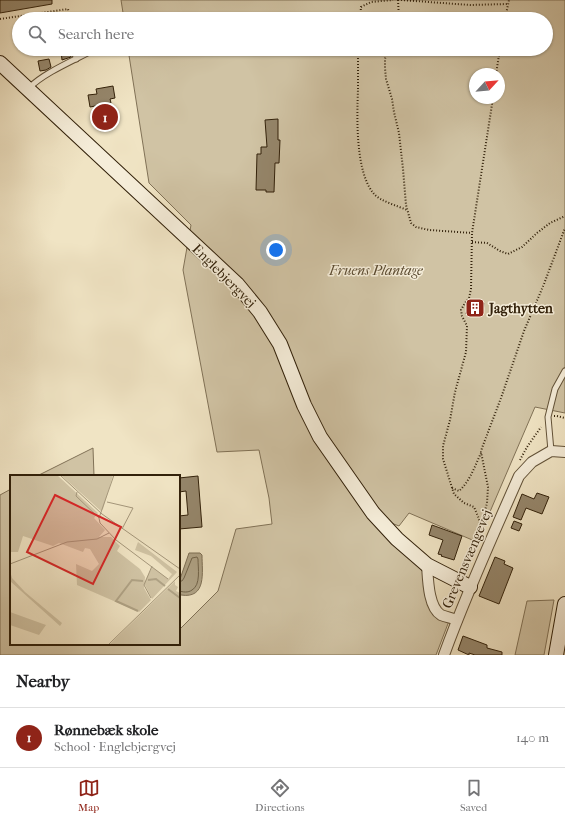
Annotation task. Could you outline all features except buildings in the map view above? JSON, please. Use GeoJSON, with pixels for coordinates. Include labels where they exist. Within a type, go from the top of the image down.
{"type":"FeatureCollection","features":[{"type":"Feature","properties":{"kind":"street","name":"Englebjergvej"},"geometry":{"type":"LineString","coordinates":[[0,63],[237,284],[260,312],[280,344],[304,405],[320,437],[373,513],[397,539],[427,565],[470,587]]}},
{"type":"Feature","properties":{"kind":"street"},"geometry":{"type":"LineString","coordinates":[[551,451],[565,452]]}},
{"type":"Feature","properties":{"kind":"street","name":"Grevensvængevej"},"geometry":{"type":"LineString","coordinates":[[444,655],[470,587],[519,476],[532,462],[551,451]]}},
{"type":"Feature","properties":{"kind":"street"},"geometry":{"type":"LineString","coordinates":[[427,565],[432,604],[441,615],[457,620]]}},
{"type":"Feature","properties":{"kind":"street"},"geometry":{"type":"LineString","coordinates":[[556,655],[565,604]]}},
{"type":"Feature","properties":{"kind":"lane"},"geometry":{"type":"LineString","coordinates":[[28,89],[44,76],[82,56]]}},
{"type":"Feature","properties":{"kind":"lane"},"geometry":{"type":"LineString","coordinates":[[551,451],[548,417],[555,389],[565,371]]}},
{"type":"Feature","properties":{"kind":"path"},"geometry":{"type":"LineString","coordinates":[[361,12],[361,7],[370,1],[393,0]]}},
{"type":"Feature","properties":{"kind":"path"},"geometry":{"type":"LineString","coordinates":[[398,0],[399,12]]}},
{"type":"Feature","properties":{"kind":"path"},"geometry":{"type":"LineString","coordinates":[[401,0],[470,6],[508,4]]}},
{"type":"Feature","properties":{"kind":"path"},"geometry":{"type":"LineString","coordinates":[[506,12],[509,0]]}},
{"type":"Feature","properties":{"kind":"path"},"geometry":{"type":"LineString","coordinates":[[48,12],[68,9],[69,12]]}},
{"type":"Feature","properties":{"kind":"path"},"geometry":{"type":"LineString","coordinates":[[0,19],[12,17]]}},
{"type":"Feature","properties":{"kind":"path"},"geometry":{"type":"LineString","coordinates":[[358,56],[357,123],[360,156],[366,182],[375,195],[407,210]]}},
{"type":"Feature","properties":{"kind":"path"},"geometry":{"type":"LineString","coordinates":[[386,56],[385,68],[387,83],[399,133],[404,168],[407,210],[411,223],[416,227],[429,230],[472,233]]}},
{"type":"Feature","properties":{"kind":"path"},"geometry":{"type":"LineString","coordinates":[[497,68],[499,56]]}},
{"type":"Feature","properties":{"kind":"path"},"geometry":{"type":"LineString","coordinates":[[481,452],[488,487],[487,503],[482,522],[483,538],[479,519],[474,507],[464,502],[454,494],[443,459],[443,446],[466,352],[467,326],[461,310],[469,298],[471,289],[472,233],[492,104]]}},
{"type":"Feature","properties":{"kind":"path"},"geometry":{"type":"LineString","coordinates":[[472,242],[487,243],[508,254],[522,247],[537,232],[550,223],[565,216]]}},
{"type":"Feature","properties":{"kind":"path"},"geometry":{"type":"LineString","coordinates":[[452,488],[459,490],[464,487],[481,452],[524,331],[565,228]]}},
{"type":"Feature","properties":{"kind":"path"},"geometry":{"type":"LineString","coordinates":[[519,476],[516,467],[527,447],[548,417],[557,416],[565,418]]}},
{"type":"Feature","properties":{"kind":"green space","name":"Fruens Plantage"},"geometry":{"type":"Polygon","coordinates":[[[121,0],[565,0],[565,413],[535,407],[477,542],[409,513],[399,526],[368,514],[422,566],[428,604],[449,621],[436,655],[0,655],[0,495],[10,490],[10,645],[180,645],[180,629],[218,591],[236,529],[272,524],[269,498],[259,450],[217,452],[183,270],[191,225],[149,183],[129,56],[553,56],[553,12],[123,12],[121,0]]]}},
{"type":"Feature","properties":{"kind":"green space"},"geometry":{"type":"Polygon","coordinates":[[[93,448],[94,475],[39,475],[93,448]]]}},
{"type":"Feature","properties":{"kind":"green space"},"geometry":{"type":"Polygon","coordinates":[[[554,600],[544,655],[515,655],[527,601],[554,600]]]}},
{"type":"Feature","properties":{"kind":"water"},"geometry":{"type":"Polygon","coordinates":[[[189,553],[200,553],[202,555],[202,576],[199,589],[195,593],[189,595],[181,595],[180,579],[189,553]]]}},
{"type":"Feature","properties":{"kind":"place","name":"Rønnebæk skole"},"geometry":{"type":"Point","coordinates":[105,117]}},
{"type":"Feature","properties":{"kind":"place","name":"Jagthytten"},"geometry":{"type":"Point","coordinates":[475,308]}}]}
